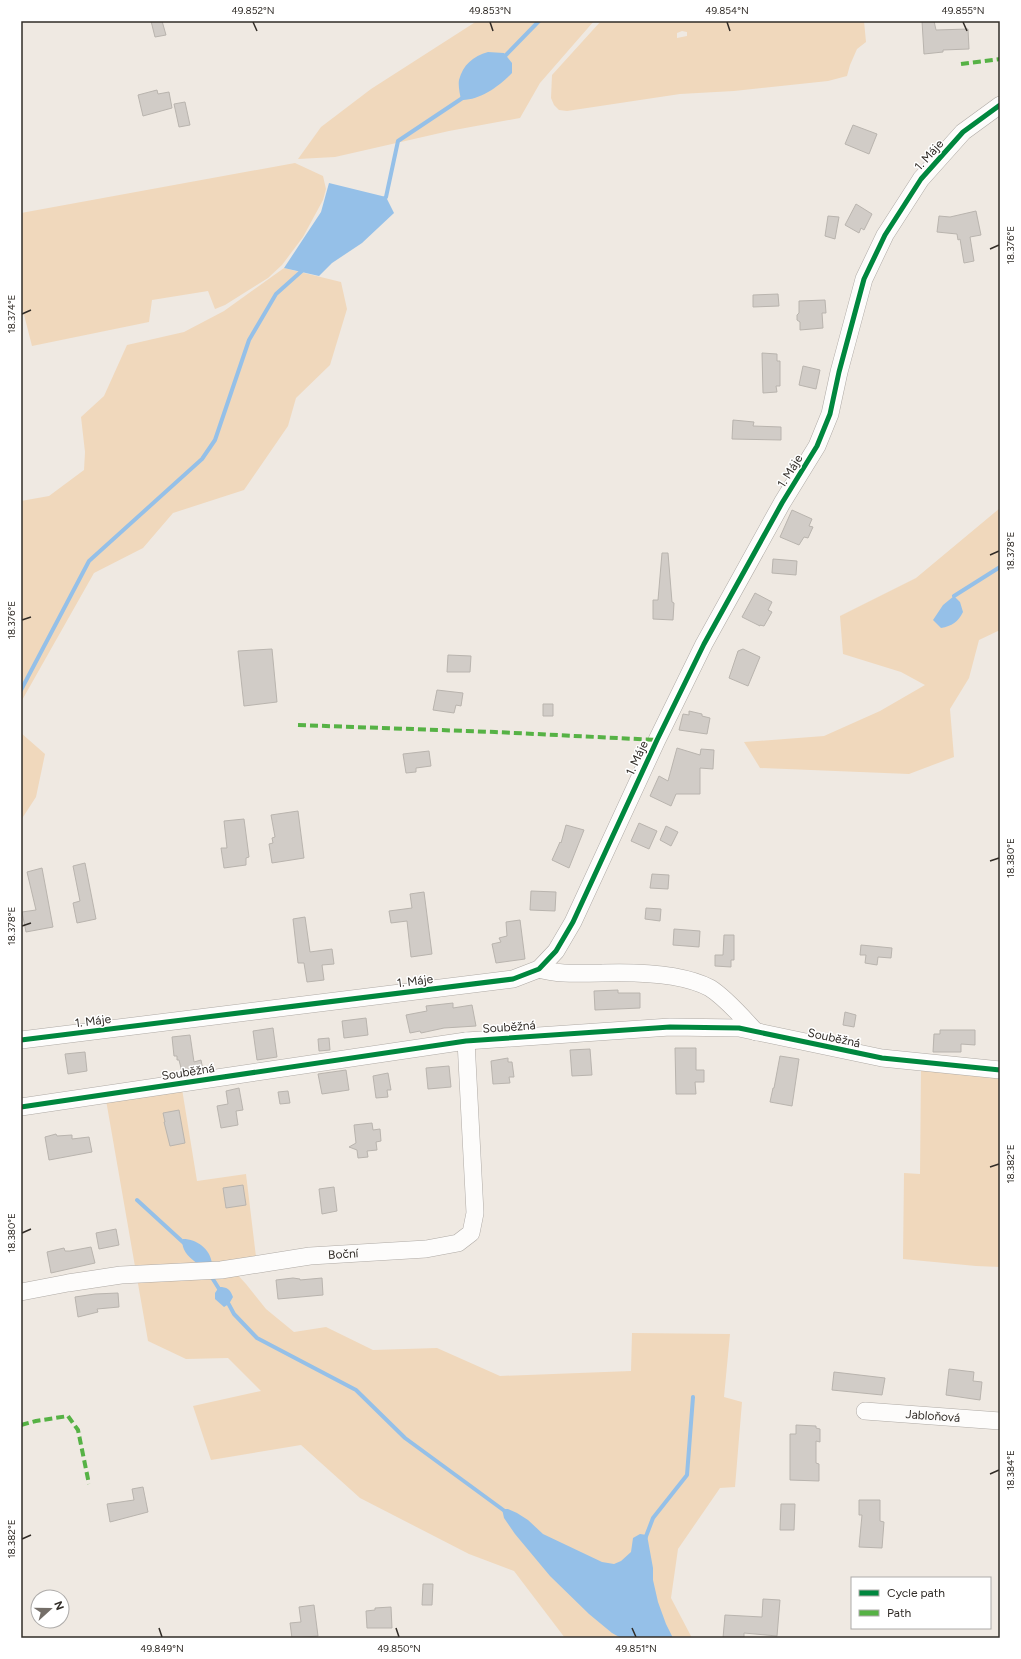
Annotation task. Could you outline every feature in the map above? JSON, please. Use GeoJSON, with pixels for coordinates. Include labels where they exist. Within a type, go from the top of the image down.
{"type":"FeatureCollection","features":[{"type":"Feature","properties":{"kind":"street","name":"1. Máje"},"geometry":{"type":"LineString","coordinates":[[21,1040],[513,979],[539,969],[556,951],[573,922],[657,740],[704,644],[782,503],[817,446],[830,414],[839,372],[864,279],[885,235],[926,173],[963,132],[1000,105]]}},
{"type":"Feature","properties":{"kind":"street"},"geometry":{"type":"LineString","coordinates":[[539,969],[554,973],[629,973],[690,979],[711,989],[756,1032]]}},
{"type":"Feature","properties":{"kind":"street","name":"Souběžná"},"geometry":{"type":"LineString","coordinates":[[21,1107],[466,1041],[670,1027],[739,1028],[882,1058],[1000,1070]]}},
{"type":"Feature","properties":{"kind":"street","name":"Boční"},"geometry":{"type":"LineString","coordinates":[[21,1292],[121,1275],[221,1270],[310,1256],[426,1249],[458,1243],[471,1232],[475,1213],[466,1041]]}},
{"type":"Feature","properties":{"kind":"street","name":"Jabloňová"},"geometry":{"type":"LineString","coordinates":[[865,1411],[1000,1421]]}},
{"type":"Feature","properties":{"kind":"shaded area"},"geometry":{"type":"Polygon","coordinates":[[[477,21],[594,21],[540,83],[520,118],[449,131],[335,157],[298,159],[321,127],[371,89],[477,21]]]}},
{"type":"Feature","properties":{"kind":"shaded area"},"geometry":{"type":"Polygon","coordinates":[[[601,21],[864,21],[866,42],[857,49],[847,76],[828,81],[734,91],[680,94],[567,111],[559,110],[554,105],[551,98],[552,75],[601,21]],[[682,31],[677,33],[677,38],[687,36],[687,32],[682,31]]]}},
{"type":"Feature","properties":{"kind":"shaded area"},"geometry":{"type":"Polygon","coordinates":[[[295,163],[323,176],[326,189],[323,200],[303,237],[282,265],[268,278],[225,305],[215,309],[208,291],[152,300],[149,322],[32,346],[21,303],[21,213],[295,163]]]}},
{"type":"Feature","properties":{"kind":"shaded area"},"geometry":{"type":"Polygon","coordinates":[[[284,268],[341,282],[347,309],[330,365],[296,398],[288,426],[244,490],[173,513],[143,548],[94,573],[21,702],[21,501],[49,496],[84,470],[85,452],[81,417],[104,396],[127,345],[184,332],[224,311],[284,268]]]}},
{"type":"Feature","properties":{"kind":"shaded area"},"geometry":{"type":"Polygon","coordinates":[[[1000,508],[1000,630],[979,640],[969,678],[950,709],[954,757],[909,774],[760,768],[744,742],[824,736],[880,711],[925,685],[901,672],[843,654],[840,616],[916,578],[1000,508]]]}},
{"type":"Feature","properties":{"kind":"shaded area"},"geometry":{"type":"Polygon","coordinates":[[[21,733],[45,754],[36,797],[21,820],[21,733]]]}},
{"type":"Feature","properties":{"kind":"shaded area"},"geometry":{"type":"Polygon","coordinates":[[[921,1069],[1000,1073],[1000,1267],[903,1259],[904,1173],[920,1174],[921,1069]]]}},
{"type":"Feature","properties":{"kind":"shaded area"},"geometry":{"type":"Polygon","coordinates":[[[182,1089],[197,1181],[246,1174],[256,1257],[226,1262],[266,1309],[294,1332],[326,1327],[373,1350],[437,1348],[500,1376],[631,1371],[632,1333],[730,1334],[724,1397],[742,1402],[735,1487],[720,1488],[678,1549],[671,1598],[692,1638],[565,1638],[514,1571],[469,1554],[360,1498],[301,1445],[211,1460],[193,1406],[261,1391],[228,1358],[186,1359],[148,1341],[106,1100],[182,1089]]]}},
{"type":"Feature","properties":{"kind":"water"},"geometry":{"type":"Polygon","coordinates":[[[488,52],[504,53],[512,63],[512,73],[502,83],[489,92],[468,100],[461,100],[459,80],[463,70],[473,59],[488,52]]]}},
{"type":"Feature","properties":{"kind":"water"},"geometry":{"type":"Polygon","coordinates":[[[329,183],[386,197],[394,213],[362,243],[332,263],[319,276],[284,268],[321,212],[329,183]]]}},
{"type":"Feature","properties":{"kind":"water"},"geometry":{"type":"Polygon","coordinates":[[[954,596],[960,602],[963,612],[954,623],[941,628],[933,620],[943,605],[954,596]]]}},
{"type":"Feature","properties":{"kind":"water"},"geometry":{"type":"Polygon","coordinates":[[[183,1239],[188,1239],[198,1243],[206,1249],[212,1263],[198,1264],[184,1250],[182,1243],[183,1239]]]}},
{"type":"Feature","properties":{"kind":"water"},"geometry":{"type":"Polygon","coordinates":[[[219,1287],[228,1289],[233,1297],[229,1304],[224,1307],[215,1299],[215,1293],[219,1287]]]}},
{"type":"Feature","properties":{"kind":"water"},"geometry":{"type":"Polygon","coordinates":[[[502,1509],[508,1509],[517,1513],[528,1520],[543,1534],[602,1562],[614,1564],[621,1561],[631,1552],[633,1538],[640,1534],[647,1535],[653,1568],[653,1580],[658,1602],[673,1638],[621,1638],[612,1633],[589,1614],[550,1576],[515,1534],[504,1518],[502,1509]]]}},
{"type":"Feature","properties":{"kind":"building"},"geometry":{"type":"Polygon","coordinates":[[[151,21],[162,21],[166,35],[155,37],[151,21]]]}},
{"type":"Feature","properties":{"kind":"building"},"geometry":{"type":"Polygon","coordinates":[[[922,21],[934,21],[936,30],[968,29],[969,49],[943,50],[943,52],[924,54],[922,21]]]}},
{"type":"Feature","properties":{"kind":"building"},"geometry":{"type":"Polygon","coordinates":[[[157,90],[158,94],[169,92],[172,108],[143,116],[138,95],[157,90]]]}},
{"type":"Feature","properties":{"kind":"building"},"geometry":{"type":"Polygon","coordinates":[[[185,102],[190,125],[179,127],[174,104],[185,102]]]}},
{"type":"Feature","properties":{"kind":"building"},"geometry":{"type":"Polygon","coordinates":[[[853,125],[877,134],[869,154],[845,144],[853,125]]]}},
{"type":"Feature","properties":{"kind":"building"},"geometry":{"type":"Polygon","coordinates":[[[856,204],[872,214],[864,230],[861,228],[859,233],[845,225],[856,204]]]}},
{"type":"Feature","properties":{"kind":"building"},"geometry":{"type":"Polygon","coordinates":[[[976,211],[981,235],[970,237],[974,261],[964,263],[960,239],[958,240],[957,234],[937,232],[939,216],[950,217],[976,211]]]}},
{"type":"Feature","properties":{"kind":"building"},"geometry":{"type":"Polygon","coordinates":[[[828,216],[839,217],[835,239],[825,236],[828,216]]]}},
{"type":"Feature","properties":{"kind":"building"},"geometry":{"type":"Polygon","coordinates":[[[778,294],[779,306],[753,307],[753,295],[778,294]]]}},
{"type":"Feature","properties":{"kind":"building"},"geometry":{"type":"Polygon","coordinates":[[[825,300],[826,313],[822,313],[823,328],[800,330],[800,322],[797,320],[797,315],[799,313],[799,301],[825,300]]]}},
{"type":"Feature","properties":{"kind":"building"},"geometry":{"type":"Polygon","coordinates":[[[762,353],[777,354],[777,361],[780,361],[780,386],[776,386],[777,392],[763,393],[762,353]]]}},
{"type":"Feature","properties":{"kind":"building"},"geometry":{"type":"Polygon","coordinates":[[[803,366],[820,370],[816,389],[799,385],[803,366]]]}},
{"type":"Feature","properties":{"kind":"building"},"geometry":{"type":"Polygon","coordinates":[[[733,420],[754,422],[753,426],[781,427],[781,440],[732,439],[733,420]]]}},
{"type":"Feature","properties":{"kind":"building"},"geometry":{"type":"Polygon","coordinates":[[[792,510],[812,519],[809,526],[813,527],[808,538],[804,537],[799,545],[780,537],[792,510]]]}},
{"type":"Feature","properties":{"kind":"building"},"geometry":{"type":"Polygon","coordinates":[[[662,553],[668,553],[672,602],[674,603],[673,620],[653,619],[653,600],[658,600],[662,553]]]}},
{"type":"Feature","properties":{"kind":"building"},"geometry":{"type":"Polygon","coordinates":[[[773,559],[797,561],[796,575],[772,573],[773,559]]]}},
{"type":"Feature","properties":{"kind":"building"},"geometry":{"type":"Polygon","coordinates":[[[755,593],[772,602],[768,610],[772,612],[764,626],[760,626],[742,617],[755,593]]]}},
{"type":"Feature","properties":{"kind":"building"},"geometry":{"type":"Polygon","coordinates":[[[272,649],[277,702],[244,706],[238,651],[272,649]]]}},
{"type":"Feature","properties":{"kind":"building"},"geometry":{"type":"Polygon","coordinates":[[[743,649],[760,657],[748,686],[729,678],[738,651],[743,649]]]}},
{"type":"Feature","properties":{"kind":"building"},"geometry":{"type":"Polygon","coordinates":[[[448,655],[471,656],[470,672],[447,672],[448,655]]]}},
{"type":"Feature","properties":{"kind":"building"},"geometry":{"type":"Polygon","coordinates":[[[437,690],[463,693],[461,706],[456,705],[454,713],[433,710],[437,690]]]}},
{"type":"Feature","properties":{"kind":"building"},"geometry":{"type":"Polygon","coordinates":[[[543,704],[553,704],[553,716],[543,716],[543,704]]]}},
{"type":"Feature","properties":{"kind":"building"},"geometry":{"type":"Polygon","coordinates":[[[689,711],[702,714],[702,716],[710,718],[707,734],[679,730],[683,714],[689,715],[689,711]]]}},
{"type":"Feature","properties":{"kind":"building"},"geometry":{"type":"Polygon","coordinates":[[[677,748],[700,755],[701,749],[714,750],[713,769],[700,768],[700,794],[676,794],[671,806],[650,796],[659,776],[668,781],[677,748]]]}},
{"type":"Feature","properties":{"kind":"building"},"geometry":{"type":"Polygon","coordinates":[[[429,751],[431,766],[416,768],[416,772],[406,773],[403,754],[429,751]]]}},
{"type":"Feature","properties":{"kind":"building"},"geometry":{"type":"Polygon","coordinates":[[[298,811],[304,858],[272,863],[269,844],[273,843],[272,838],[275,837],[271,815],[298,811]]]}},
{"type":"Feature","properties":{"kind":"building"},"geometry":{"type":"Polygon","coordinates":[[[244,819],[249,857],[246,858],[246,865],[224,868],[221,848],[227,848],[224,821],[244,819]]]}},
{"type":"Feature","properties":{"kind":"building"},"geometry":{"type":"Polygon","coordinates":[[[639,823],[657,831],[649,849],[631,841],[639,823]]]}},
{"type":"Feature","properties":{"kind":"building"},"geometry":{"type":"Polygon","coordinates":[[[566,825],[584,830],[569,868],[552,860],[560,842],[561,843],[566,825]]]}},
{"type":"Feature","properties":{"kind":"building"},"geometry":{"type":"Polygon","coordinates":[[[666,826],[678,832],[671,846],[660,840],[666,826]]]}},
{"type":"Feature","properties":{"kind":"building"},"geometry":{"type":"Polygon","coordinates":[[[85,863],[96,919],[77,923],[73,903],[80,901],[73,866],[85,863]]]}},
{"type":"Feature","properties":{"kind":"building"},"geometry":{"type":"Polygon","coordinates":[[[42,868],[53,927],[26,932],[22,912],[36,910],[27,872],[42,868]]]}},
{"type":"Feature","properties":{"kind":"building"},"geometry":{"type":"Polygon","coordinates":[[[652,874],[669,875],[668,889],[650,888],[652,874]]]}},
{"type":"Feature","properties":{"kind":"building"},"geometry":{"type":"Polygon","coordinates":[[[531,891],[556,892],[555,911],[530,910],[531,891]]]}},
{"type":"Feature","properties":{"kind":"building"},"geometry":{"type":"Polygon","coordinates":[[[424,892],[432,954],[411,957],[407,921],[391,923],[389,911],[412,908],[410,894],[424,892]]]}},
{"type":"Feature","properties":{"kind":"building"},"geometry":{"type":"Polygon","coordinates":[[[646,908],[661,909],[660,921],[645,919],[646,908]]]}},
{"type":"Feature","properties":{"kind":"building"},"geometry":{"type":"Polygon","coordinates":[[[305,917],[310,952],[332,949],[334,964],[322,965],[324,980],[307,982],[304,963],[298,963],[293,919],[305,917]]]}},
{"type":"Feature","properties":{"kind":"building"},"geometry":{"type":"Polygon","coordinates":[[[520,920],[525,959],[496,963],[492,944],[501,942],[499,938],[507,936],[506,922],[520,920]]]}},
{"type":"Feature","properties":{"kind":"building"},"geometry":{"type":"Polygon","coordinates":[[[674,929],[700,931],[699,947],[673,945],[674,929]]]}},
{"type":"Feature","properties":{"kind":"building"},"geometry":{"type":"Polygon","coordinates":[[[724,935],[734,935],[734,960],[731,960],[731,967],[715,966],[715,955],[723,955],[724,935]]]}},
{"type":"Feature","properties":{"kind":"building"},"geometry":{"type":"Polygon","coordinates":[[[861,945],[892,948],[891,958],[878,957],[877,965],[865,963],[866,955],[860,955],[861,945]]]}},
{"type":"Feature","properties":{"kind":"building"},"geometry":{"type":"Polygon","coordinates":[[[618,990],[618,993],[640,993],[640,1008],[595,1010],[594,991],[618,990]]]}},
{"type":"Feature","properties":{"kind":"building"},"geometry":{"type":"Polygon","coordinates":[[[453,1003],[453,1008],[472,1005],[476,1026],[444,1028],[421,1033],[420,1031],[410,1033],[406,1015],[427,1011],[426,1006],[453,1003]]]}},
{"type":"Feature","properties":{"kind":"building"},"geometry":{"type":"Polygon","coordinates":[[[845,1012],[856,1015],[854,1027],[843,1025],[845,1012]]]}},
{"type":"Feature","properties":{"kind":"building"},"geometry":{"type":"Polygon","coordinates":[[[366,1018],[368,1035],[344,1038],[342,1021],[366,1018]]]}},
{"type":"Feature","properties":{"kind":"building"},"geometry":{"type":"Polygon","coordinates":[[[273,1028],[277,1057],[257,1060],[253,1031],[273,1028]]]}},
{"type":"Feature","properties":{"kind":"building"},"geometry":{"type":"Polygon","coordinates":[[[940,1030],[975,1030],[975,1045],[961,1044],[961,1052],[933,1052],[934,1034],[940,1034],[940,1030]]]}},
{"type":"Feature","properties":{"kind":"building"},"geometry":{"type":"Polygon","coordinates":[[[190,1035],[194,1062],[201,1060],[203,1070],[182,1072],[177,1056],[174,1056],[172,1037],[190,1035]]]}},
{"type":"Feature","properties":{"kind":"building"},"geometry":{"type":"Polygon","coordinates":[[[329,1038],[330,1050],[319,1051],[318,1039],[329,1038]]]}},
{"type":"Feature","properties":{"kind":"building"},"geometry":{"type":"Polygon","coordinates":[[[675,1048],[696,1048],[696,1070],[704,1070],[704,1082],[695,1082],[696,1094],[676,1094],[675,1048]]]}},
{"type":"Feature","properties":{"kind":"building"},"geometry":{"type":"Polygon","coordinates":[[[590,1049],[592,1075],[572,1076],[570,1050],[590,1049]]]}},
{"type":"Feature","properties":{"kind":"building"},"geometry":{"type":"Polygon","coordinates":[[[85,1052],[87,1071],[68,1074],[65,1054],[85,1052]]]}},
{"type":"Feature","properties":{"kind":"building"},"geometry":{"type":"Polygon","coordinates":[[[780,1056],[799,1059],[792,1106],[770,1102],[780,1056]]]}},
{"type":"Feature","properties":{"kind":"building"},"geometry":{"type":"Polygon","coordinates":[[[508,1058],[508,1062],[512,1062],[514,1077],[509,1077],[510,1083],[493,1084],[491,1061],[508,1058]]]}},
{"type":"Feature","properties":{"kind":"building"},"geometry":{"type":"Polygon","coordinates":[[[449,1066],[451,1087],[428,1089],[426,1068],[449,1066]]]}},
{"type":"Feature","properties":{"kind":"building"},"geometry":{"type":"Polygon","coordinates":[[[346,1070],[349,1090],[322,1094],[318,1074],[346,1070]]]}},
{"type":"Feature","properties":{"kind":"building"},"geometry":{"type":"Polygon","coordinates":[[[388,1073],[391,1090],[387,1090],[388,1097],[376,1098],[373,1076],[388,1073]]]}},
{"type":"Feature","properties":{"kind":"building"},"geometry":{"type":"Polygon","coordinates":[[[239,1088],[243,1110],[236,1111],[238,1125],[221,1128],[217,1106],[228,1104],[226,1091],[239,1088]]]}},
{"type":"Feature","properties":{"kind":"building"},"geometry":{"type":"Polygon","coordinates":[[[288,1091],[290,1103],[280,1104],[278,1092],[288,1091]]]}},
{"type":"Feature","properties":{"kind":"building"},"geometry":{"type":"Polygon","coordinates":[[[179,1110],[185,1143],[170,1146],[163,1113],[179,1110]]]}},
{"type":"Feature","properties":{"kind":"building"},"geometry":{"type":"Polygon","coordinates":[[[372,1123],[373,1130],[380,1129],[381,1141],[376,1142],[377,1150],[367,1151],[368,1157],[358,1158],[357,1150],[349,1147],[356,1143],[354,1125],[372,1123]]]}},
{"type":"Feature","properties":{"kind":"building"},"geometry":{"type":"Polygon","coordinates":[[[56,1134],[57,1136],[72,1135],[72,1139],[89,1137],[92,1152],[49,1160],[45,1137],[56,1134]]]}},
{"type":"Feature","properties":{"kind":"building"},"geometry":{"type":"Polygon","coordinates":[[[243,1185],[246,1205],[226,1208],[223,1188],[243,1185]]]}},
{"type":"Feature","properties":{"kind":"building"},"geometry":{"type":"Polygon","coordinates":[[[334,1187],[337,1211],[322,1214],[319,1189],[334,1187]]]}},
{"type":"Feature","properties":{"kind":"building"},"geometry":{"type":"Polygon","coordinates":[[[116,1229],[119,1245],[99,1249],[96,1233],[116,1229]]]}},
{"type":"Feature","properties":{"kind":"building"},"geometry":{"type":"Polygon","coordinates":[[[91,1247],[95,1263],[51,1273],[47,1252],[64,1248],[65,1251],[70,1251],[91,1247]]]}},
{"type":"Feature","properties":{"kind":"building"},"geometry":{"type":"Polygon","coordinates":[[[293,1278],[300,1280],[322,1278],[323,1295],[278,1299],[276,1280],[293,1278]]]}},
{"type":"Feature","properties":{"kind":"building"},"geometry":{"type":"Polygon","coordinates":[[[118,1293],[119,1307],[97,1309],[98,1312],[78,1317],[75,1297],[118,1293]]]}},
{"type":"Feature","properties":{"kind":"building"},"geometry":{"type":"Polygon","coordinates":[[[949,1369],[974,1372],[973,1381],[982,1382],[980,1400],[946,1395],[949,1369]]]}},
{"type":"Feature","properties":{"kind":"building"},"geometry":{"type":"Polygon","coordinates":[[[834,1372],[885,1378],[882,1395],[832,1390],[834,1372]]]}},
{"type":"Feature","properties":{"kind":"building"},"geometry":{"type":"Polygon","coordinates":[[[796,1425],[816,1426],[816,1428],[820,1429],[820,1442],[816,1441],[816,1463],[819,1464],[819,1481],[790,1480],[790,1434],[796,1434],[796,1425]]]}},
{"type":"Feature","properties":{"kind":"building"},"geometry":{"type":"Polygon","coordinates":[[[143,1487],[148,1512],[110,1522],[107,1504],[134,1500],[132,1489],[143,1487]]]}},
{"type":"Feature","properties":{"kind":"building"},"geometry":{"type":"Polygon","coordinates":[[[859,1500],[880,1500],[880,1521],[884,1522],[882,1548],[859,1547],[862,1515],[859,1515],[859,1500]]]}},
{"type":"Feature","properties":{"kind":"building"},"geometry":{"type":"Polygon","coordinates":[[[781,1504],[795,1504],[794,1530],[780,1530],[781,1504]]]}},
{"type":"Feature","properties":{"kind":"building"},"geometry":{"type":"Polygon","coordinates":[[[423,1584],[433,1584],[432,1605],[422,1605],[423,1584]]]}},
{"type":"Feature","properties":{"kind":"building"},"geometry":{"type":"Polygon","coordinates":[[[763,1599],[780,1600],[777,1636],[744,1633],[744,1638],[723,1638],[725,1615],[762,1617],[763,1599]]]}},
{"type":"Feature","properties":{"kind":"building"},"geometry":{"type":"Polygon","coordinates":[[[314,1605],[318,1636],[292,1638],[290,1623],[301,1622],[299,1607],[314,1605]]]}},
{"type":"Feature","properties":{"kind":"building"},"geometry":{"type":"Polygon","coordinates":[[[391,1607],[392,1628],[367,1628],[366,1611],[375,1610],[375,1608],[391,1607]]]}},
{"type":"Feature","properties":{"kind":"waterway"},"geometry":{"type":"LineString","coordinates":[[503,58],[539,21]]}},
{"type":"Feature","properties":{"kind":"waterway"},"geometry":{"type":"LineString","coordinates":[[383,200],[386,197],[398,141],[464,97]]}},
{"type":"Feature","properties":{"kind":"waterway"},"geometry":{"type":"LineString","coordinates":[[21,690],[89,561],[202,459],[215,440],[249,340],[276,294],[304,269]]}},
{"type":"Feature","properties":{"kind":"waterway"},"geometry":{"type":"LineString","coordinates":[[954,596],[1000,567]]}},
{"type":"Feature","properties":{"kind":"waterway"},"geometry":{"type":"LineString","coordinates":[[137,1200],[185,1244]]}},
{"type":"Feature","properties":{"kind":"waterway"},"geometry":{"type":"LineString","coordinates":[[211,1276],[221,1292]]}},
{"type":"Feature","properties":{"kind":"waterway"},"geometry":{"type":"LineString","coordinates":[[227,1301],[234,1314],[257,1338],[356,1390],[405,1438],[506,1512]]}},
{"type":"Feature","properties":{"kind":"waterway"},"geometry":{"type":"LineString","coordinates":[[645,1539],[653,1518],[687,1475],[693,1397]]}},
{"type":"Feature","properties":{"kind":"marked path"},"geometry":{"type":"LineString","coordinates":[[961,64],[1000,59]]}},
{"type":"Feature","properties":{"kind":"marked path"},"geometry":{"type":"LineString","coordinates":[[298,725],[495,732],[657,740]]}},
{"type":"Feature","properties":{"kind":"marked path"},"geometry":{"type":"LineString","coordinates":[[21,1425],[68,1416],[78,1430],[89,1484]]}},
{"type":"Feature","properties":{"kind":"cycle path"},"geometry":{"type":"LineString","coordinates":[[21,1040],[513,979],[539,969],[556,951],[573,922],[657,740],[704,644],[782,503],[817,446],[830,414],[839,372],[864,279],[885,235],[921,179],[963,132],[1000,105]]}},
{"type":"Feature","properties":{"kind":"cycle path"},"geometry":{"type":"LineString","coordinates":[[21,1107],[466,1041],[670,1027],[739,1028],[882,1058],[1000,1070]]}}]}
